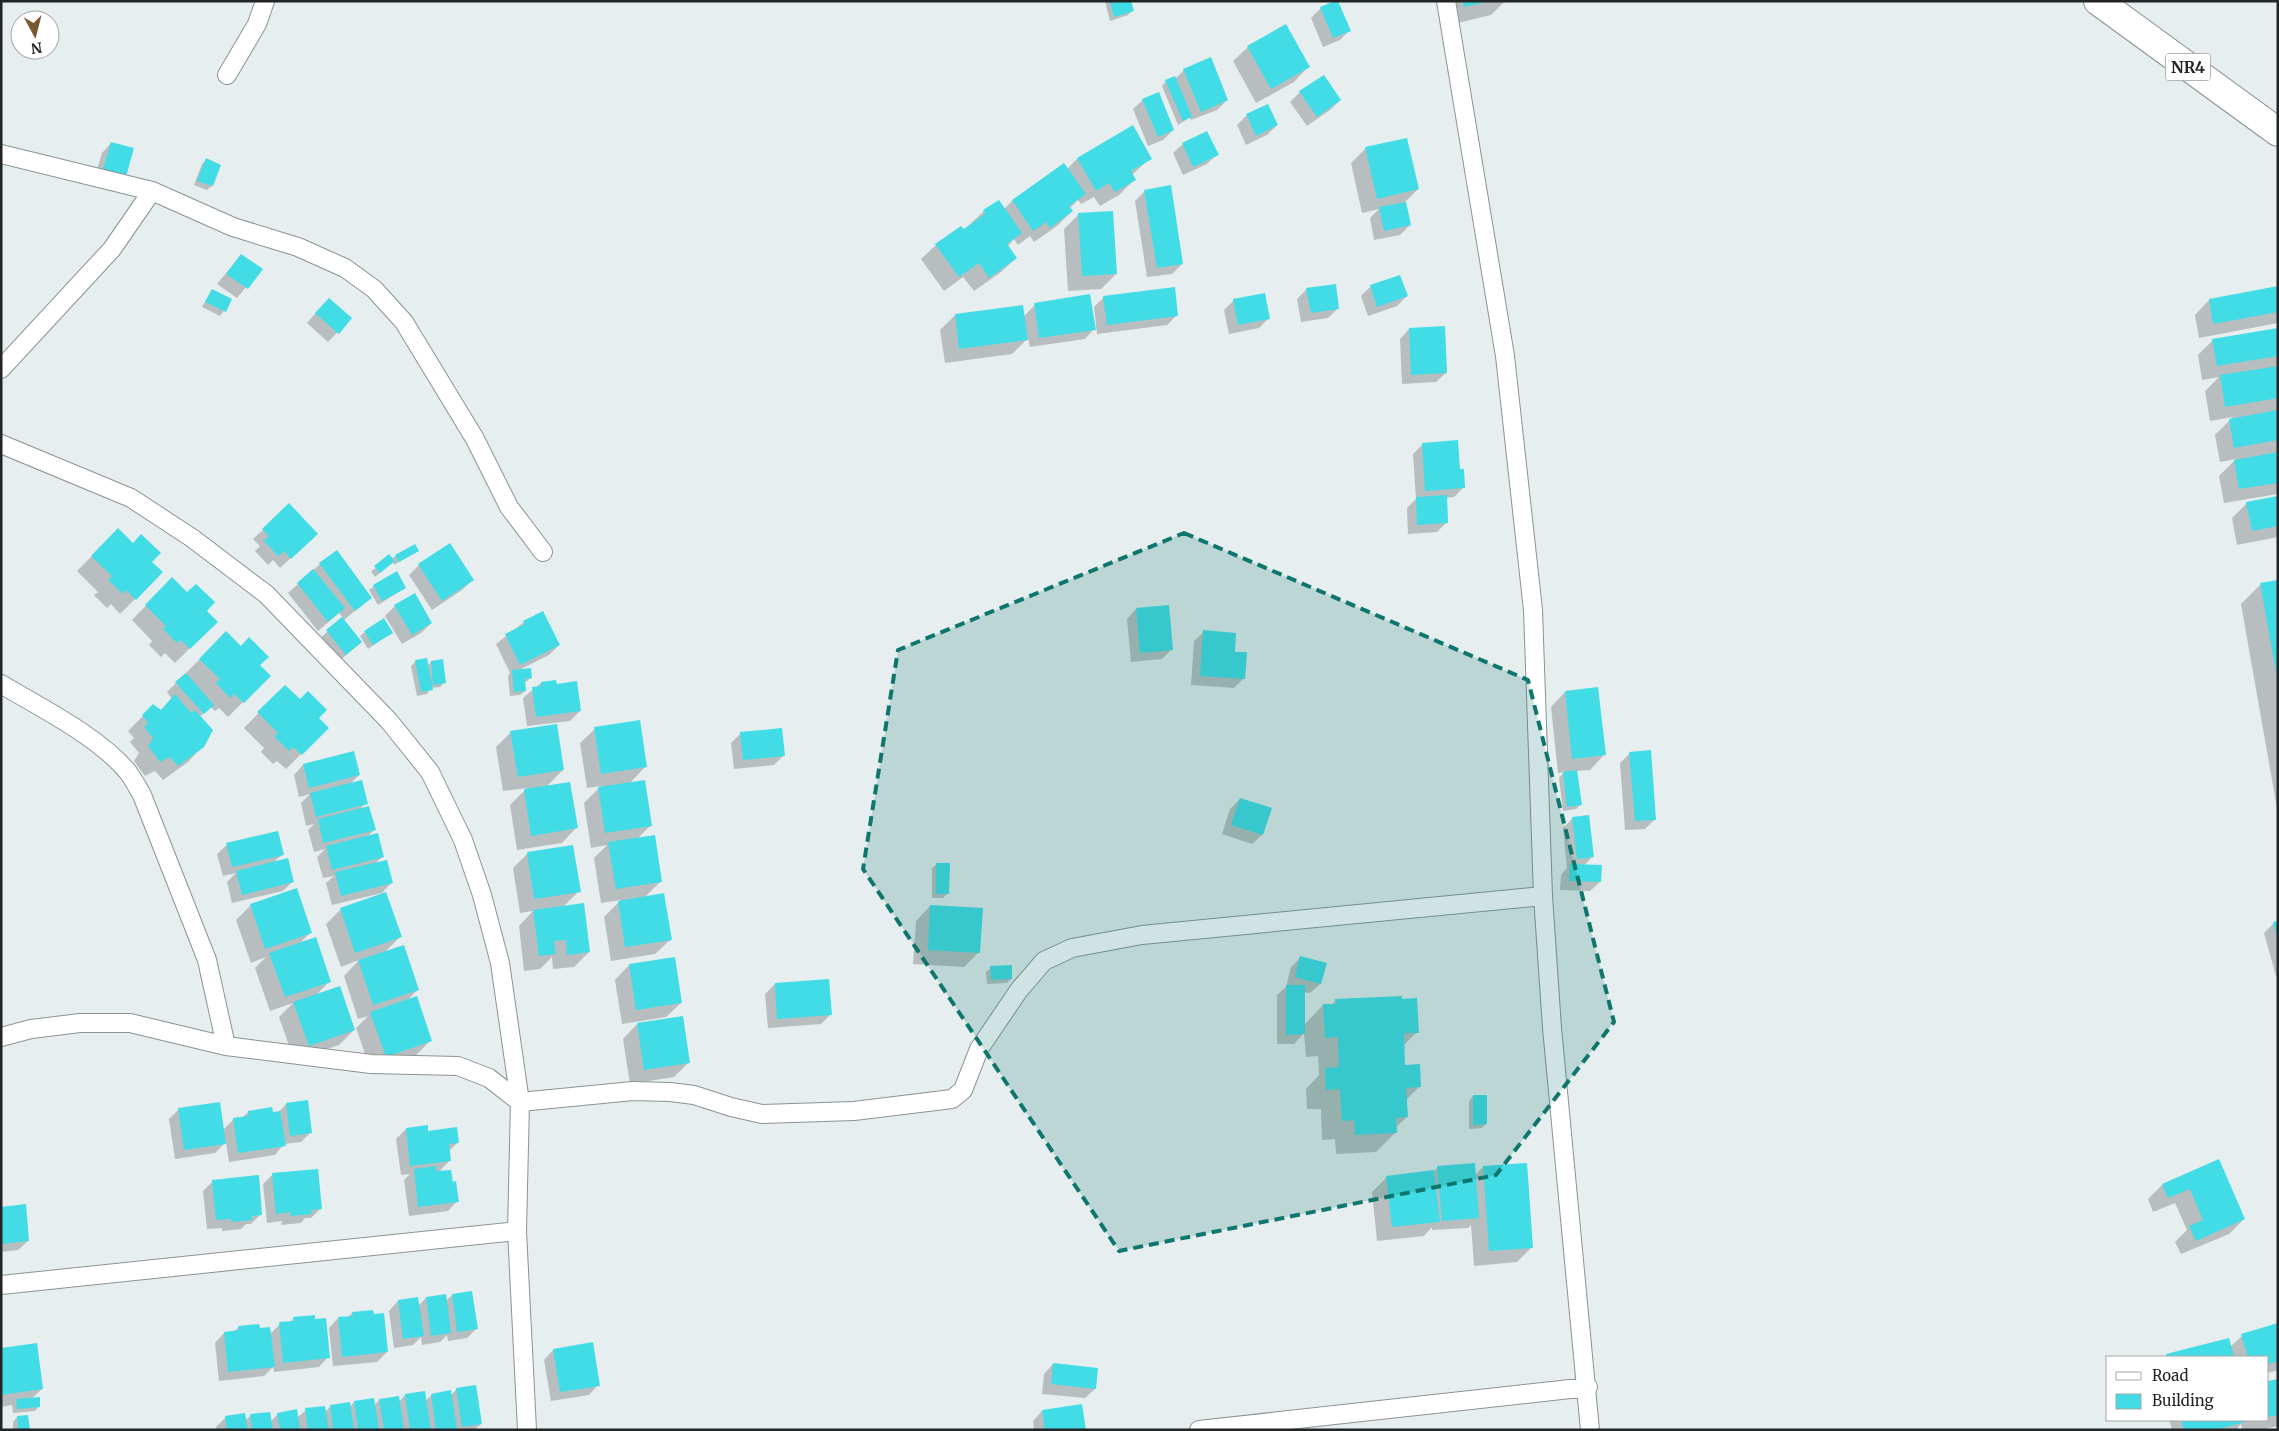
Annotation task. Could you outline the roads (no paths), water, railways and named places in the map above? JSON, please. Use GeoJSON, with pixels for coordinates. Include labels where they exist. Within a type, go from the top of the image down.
{"type":"FeatureCollection","features":[{"type":"Feature","properties":{"kind":"highway","name":"NR4"},"geometry":{"type":"LineString","coordinates":[[2098,1],[2278,132]]}},
{"type":"Feature","properties":{"kind":"street"},"geometry":{"type":"LineString","coordinates":[[227,75],[257,24],[265,1]]}},
{"type":"Feature","properties":{"kind":"street"},"geometry":{"type":"LineString","coordinates":[[1446,1],[1505,356],[1532,600],[1544,896],[1552,1028],[1588,1387],[1590,1430]]}},
{"type":"Feature","properties":{"kind":"street"},"geometry":{"type":"LineString","coordinates":[[1,154],[152,191],[233,227],[298,247],[345,268],[374,289],[404,322],[475,439],[510,507],[543,552]]}},
{"type":"Feature","properties":{"kind":"street"},"geometry":{"type":"LineString","coordinates":[[1,368],[112,249],[152,191]]}},
{"type":"Feature","properties":{"kind":"street"},"geometry":{"type":"LineString","coordinates":[[1,444],[131,498],[192,538],[266,594],[389,721],[430,772],[463,840],[482,895],[500,963],[520,1102],[517,1231],[527,1430]]}},
{"type":"Feature","properties":{"kind":"street"},"geometry":{"type":"LineString","coordinates":[[1,684],[97,744],[128,772],[142,795],[201,943],[216,994],[226,1046]]}},
{"type":"Feature","properties":{"kind":"street"},"geometry":{"type":"LineString","coordinates":[[1,1037],[31,1029],[80,1023],[130,1023],[226,1046],[371,1064],[458,1066],[489,1078],[520,1102],[633,1091],[694,1095],[731,1108],[762,1114],[854,1111],[938,1103],[952,1099],[963,1090],[979,1048],[1019,990],[1044,961],[1072,948],[1142,935],[1544,896]]}},
{"type":"Feature","properties":{"kind":"street"},"geometry":{"type":"LineString","coordinates":[[1,1285],[517,1231]]}},
{"type":"Feature","properties":{"kind":"street"},"geometry":{"type":"LineString","coordinates":[[1199,1430],[1588,1387]]}}]}
